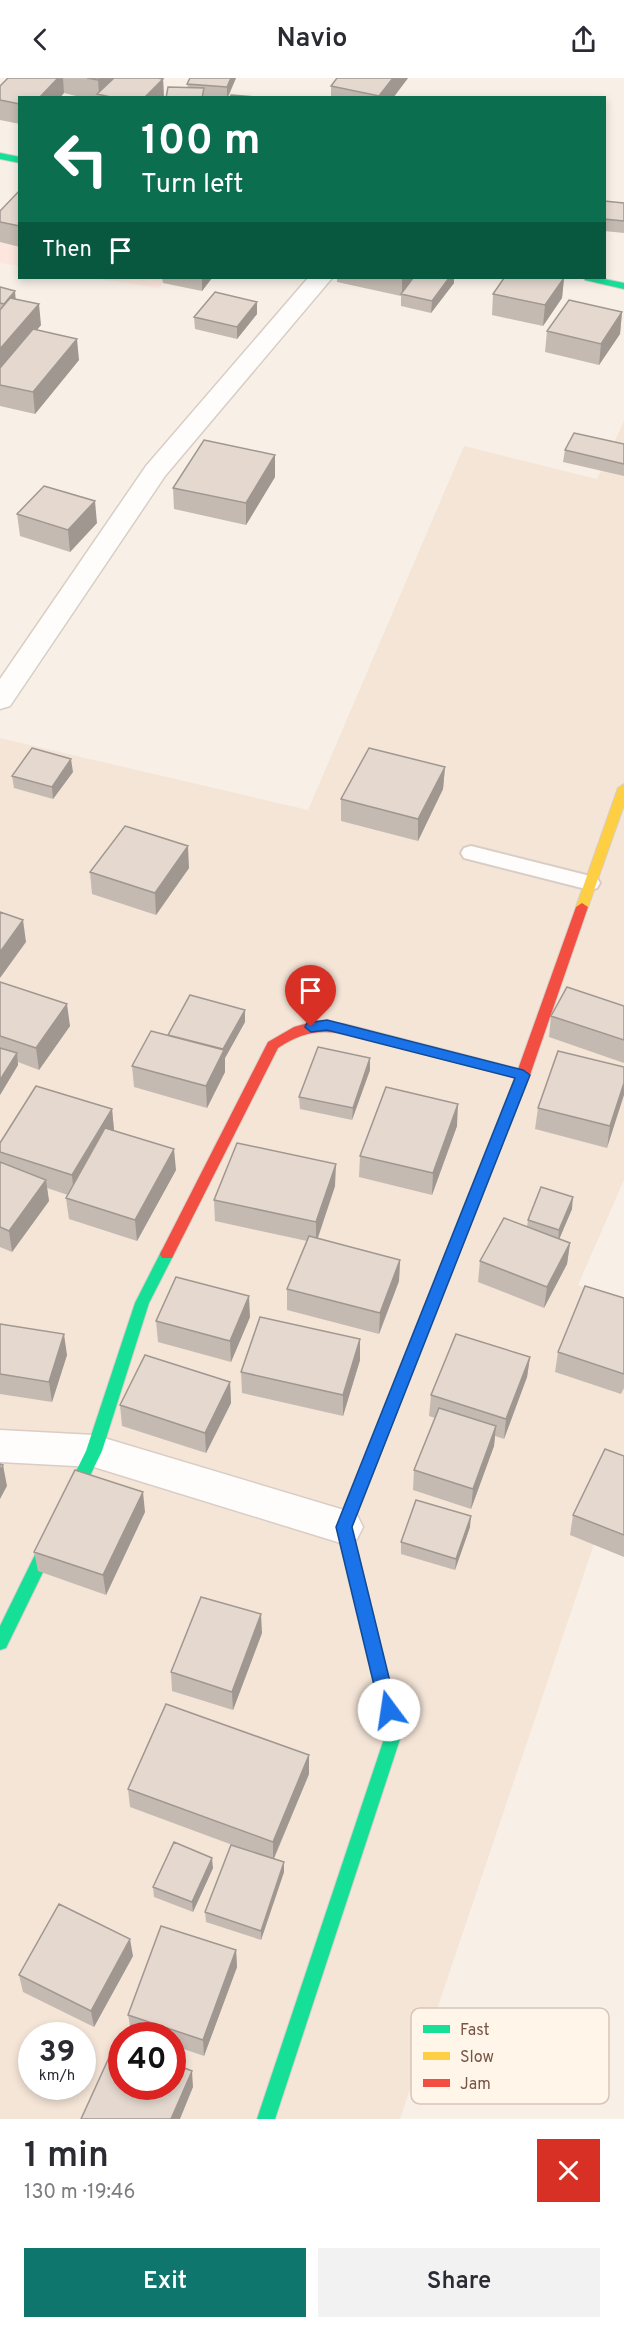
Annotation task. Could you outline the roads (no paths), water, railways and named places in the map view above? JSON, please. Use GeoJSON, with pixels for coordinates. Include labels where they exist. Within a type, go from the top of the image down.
{"type":"FeatureCollection","features":[{"type":"Feature","properties":{"kind":"street"},"geometry":{"type":"LineString","coordinates":[[0,156],[18,160]]}},
{"type":"Feature","properties":{"kind":"street"},"geometry":{"type":"LineString","coordinates":[[0,700],[155,471],[319,279]]}},
{"type":"Feature","properties":{"kind":"street"},"geometry":{"type":"LineString","coordinates":[[592,279],[624,286]]}},
{"type":"Feature","properties":{"kind":"street"},"geometry":{"type":"LineString","coordinates":[[266,2119],[394,1733],[344,1527],[523,1075],[624,788]]}},
{"type":"Feature","properties":{"kind":"street"},"geometry":{"type":"LineString","coordinates":[[0,1643],[94,1451],[142,1303],[273,1045],[296,1029],[327,1025],[523,1075]]}},
{"type":"Feature","properties":{"kind":"street"},"geometry":{"type":"LineString","coordinates":[[0,1446],[94,1451],[344,1527]]}},
{"type":"Feature","properties":{"kind":"lane"},"geometry":{"type":"LineString","coordinates":[[471,853],[590,884]]}}]}
